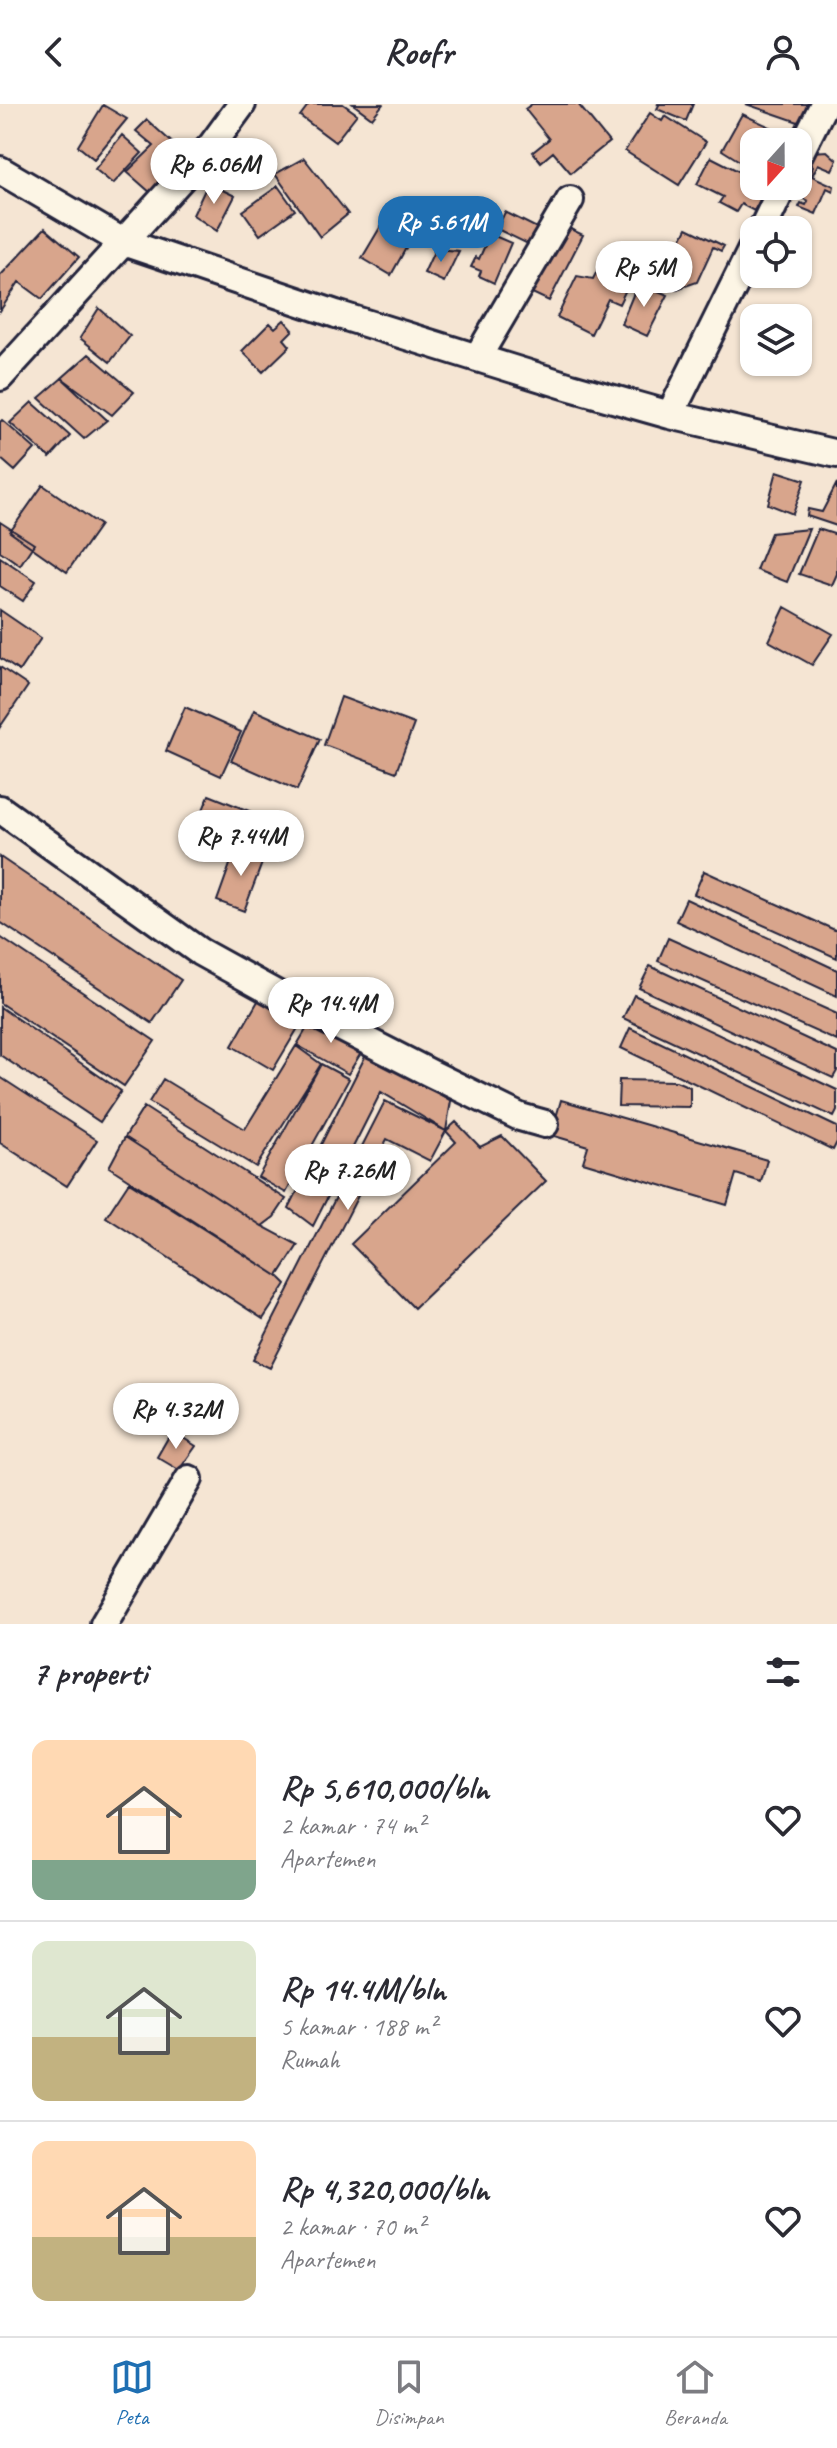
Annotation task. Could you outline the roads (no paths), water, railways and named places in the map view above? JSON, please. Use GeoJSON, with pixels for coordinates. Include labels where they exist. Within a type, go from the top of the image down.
{"type":"FeatureCollection","features":[{"type":"Feature","properties":{"kind":"street"},"geometry":{"type":"LineString","coordinates":[[0,377],[212,145],[242,104]]}},
{"type":"Feature","properties":{"kind":"street"},"geometry":{"type":"LineString","coordinates":[[812,128],[824,104]]}},
{"type":"Feature","properties":{"kind":"street"},"geometry":{"type":"LineString","coordinates":[[0,170],[123,242],[477,358],[670,415],[837,454]]}},
{"type":"Feature","properties":{"kind":"street"},"geometry":{"type":"LineString","coordinates":[[477,358],[570,200]]}},
{"type":"Feature","properties":{"kind":"street"},"geometry":{"type":"LineString","coordinates":[[670,415],[740,273]]}},
{"type":"Feature","properties":{"kind":"street"},"geometry":{"type":"LineString","coordinates":[[0,809],[200,952],[430,1073],[520,1117],[545,1124]]}},
{"type":"Feature","properties":{"kind":"street"},"geometry":{"type":"LineString","coordinates":[[104,1624],[189,1479]]}}]}
